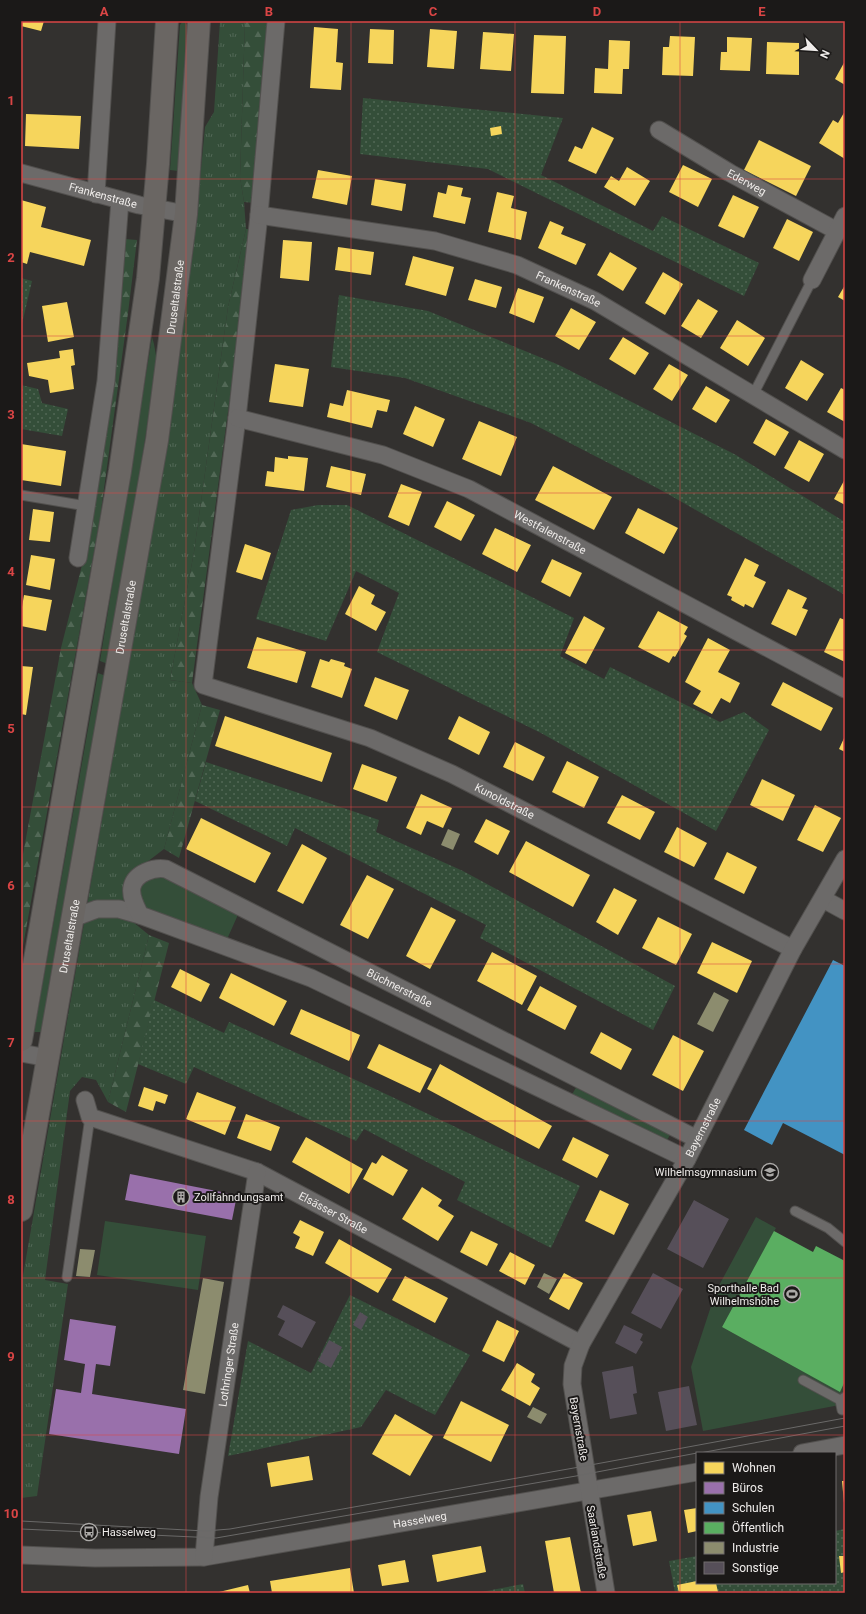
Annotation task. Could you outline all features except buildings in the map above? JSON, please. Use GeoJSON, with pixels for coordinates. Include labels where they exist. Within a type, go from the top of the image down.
{"type":"FeatureCollection","features":[{"type":"Feature","properties":{"kind":"main road"},"geometry":{"type":"LineString","coordinates":[[21,1040],[119,478],[148,278],[167,21]]}},
{"type":"Feature","properties":{"kind":"main road","name":"Druseltalstraße"},"geometry":{"type":"LineString","coordinates":[[21,1210],[157,440],[186,214],[199,21]]}},
{"type":"Feature","properties":{"kind":"street"},"geometry":{"type":"LineString","coordinates":[[96,194],[107,21]]}},
{"type":"Feature","properties":{"kind":"street"},"geometry":{"type":"LineString","coordinates":[[237,418],[259,215],[276,21]]}},
{"type":"Feature","properties":{"kind":"street","name":"Ederweg"},"geometry":{"type":"LineString","coordinates":[[659,130],[730,173],[841,224],[812,280]]}},
{"type":"Feature","properties":{"kind":"street","name":"Frankenstraße"},"geometry":{"type":"LineString","coordinates":[[21,173],[120,200],[186,214]]}},
{"type":"Feature","properties":{"kind":"street"},"geometry":{"type":"LineString","coordinates":[[78,558],[106,381],[120,200]]}},
{"type":"Feature","properties":{"kind":"street","name":"Frankenstraße"},"geometry":{"type":"LineString","coordinates":[[259,215],[435,241],[517,265],[595,301],[845,450]]}},
{"type":"Feature","properties":{"kind":"street","name":"Kunoldstraße"},"geometry":{"type":"LineString","coordinates":[[237,418],[203,685],[370,738],[452,774],[793,949]]}},
{"type":"Feature","properties":{"kind":"street","name":"Westfalenstraße"},"geometry":{"type":"LineString","coordinates":[[237,418],[383,455],[469,489],[845,689]]}},
{"type":"Feature","properties":{"kind":"street","name":"Bayernstraße"},"geometry":{"type":"LineString","coordinates":[[589,1491],[572,1384],[573,1366],[580,1344],[687,1159],[793,949],[845,859]]}},
{"type":"Feature","properties":{"kind":"street","name":"Büchnerstraße"},"geometry":{"type":"LineString","coordinates":[[140,914],[132,895],[132,887],[144,872],[158,868],[166,869],[697,1139]]}},
{"type":"Feature","properties":{"kind":"street"},"geometry":{"type":"LineString","coordinates":[[823,899],[845,911]]}},
{"type":"Feature","properties":{"kind":"street"},"geometry":{"type":"LineString","coordinates":[[73,918],[97,909],[119,909],[140,914],[311,978],[687,1159]]}},
{"type":"Feature","properties":{"kind":"street"},"geometry":{"type":"LineString","coordinates":[[21,1053],[48,1058]]}},
{"type":"Feature","properties":{"kind":"street"},"geometry":{"type":"LineString","coordinates":[[85,1100],[90,1117]]}},
{"type":"Feature","properties":{"kind":"street","name":"Elsässer Straße"},"geometry":{"type":"LineString","coordinates":[[90,1117],[257,1172],[580,1344]]}},
{"type":"Feature","properties":{"kind":"street","name":"Lothringer Straße"},"geometry":{"type":"LineString","coordinates":[[204,1557],[210,1497],[257,1172]]}},
{"type":"Feature","properties":{"kind":"street"},"geometry":{"type":"LineString","coordinates":[[807,1452],[845,1445]]}},
{"type":"Feature","properties":{"kind":"street","name":"Hasselweg"},"geometry":{"type":"LineString","coordinates":[[21,1555],[95,1558],[204,1557],[696,1472]]}},
{"type":"Feature","properties":{"kind":"street","name":"Saarlandstraße"},"geometry":{"type":"LineString","coordinates":[[589,1491],[606,1593]]}},
{"type":"Feature","properties":{"kind":"lane","name":"Ederweg"},"geometry":{"type":"LineString","coordinates":[[753,396],[812,280]]}},
{"type":"Feature","properties":{"kind":"lane"},"geometry":{"type":"LineString","coordinates":[[21,495],[86,506]]}},
{"type":"Feature","properties":{"kind":"lane"},"geometry":{"type":"LineString","coordinates":[[67,1277],[90,1117]]}},
{"type":"Feature","properties":{"kind":"lane"},"geometry":{"type":"LineString","coordinates":[[795,1211],[828,1228],[845,1242]]}},
{"type":"Feature","properties":{"kind":"lane"},"geometry":{"type":"LineString","coordinates":[[803,1380],[843,1398],[842,1410]]}},
{"type":"Feature","properties":{"kind":"green space"},"geometry":{"type":"Polygon","coordinates":[[[220,21],[245,21],[240,177],[246,229],[228,307],[194,552],[170,680],[192,683],[202,705],[164,849],[130,875],[127,898],[133,922],[149,935],[108,1102],[96,1080],[82,1077],[70,1091],[45,1280],[68,1284],[37,1496],[21,1498],[21,1287],[158,496],[193,252],[205,127],[214,112],[220,21]]]}},
{"type":"Feature","properties":{"kind":"green space"},"geometry":{"type":"Polygon","coordinates":[[[245,21],[267,21],[255,203],[244,202],[240,177],[245,21]]]}},
{"type":"Feature","properties":{"kind":"green space"},"geometry":{"type":"Polygon","coordinates":[[[182,22],[185,22],[187,25],[178,171],[170,170],[180,25],[182,22]]]}},
{"type":"Feature","properties":{"kind":"green space"},"geometry":{"type":"Polygon","coordinates":[[[363,98],[563,118],[541,175],[653,231],[662,216],[759,263],[744,296],[488,169],[360,154],[363,98]]]}},
{"type":"Feature","properties":{"kind":"green space"},"geometry":{"type":"Polygon","coordinates":[[[246,229],[254,229],[192,683],[170,680],[194,552],[228,307],[246,229]]]}},
{"type":"Feature","properties":{"kind":"green space"},"geometry":{"type":"Polygon","coordinates":[[[125,239],[137,240],[100,518],[21,957],[21,865],[61,648],[82,565],[90,517],[125,239]]]}},
{"type":"Feature","properties":{"kind":"green space"},"geometry":{"type":"Polygon","coordinates":[[[21,278],[32,281],[21,328],[21,278]]]}},
{"type":"Feature","properties":{"kind":"green space"},"geometry":{"type":"Polygon","coordinates":[[[339,295],[428,311],[559,365],[736,455],[845,522],[845,595],[659,489],[531,423],[405,378],[331,367],[339,295]]]}},
{"type":"Feature","properties":{"kind":"green space"},"geometry":{"type":"Polygon","coordinates":[[[152,337],[157,361],[108,664],[100,661],[152,337]]]}},
{"type":"Feature","properties":{"kind":"green space"},"geometry":{"type":"Polygon","coordinates":[[[21,385],[38,389],[42,403],[68,409],[62,436],[21,429],[21,385]]]}},
{"type":"Feature","properties":{"kind":"green space"},"geometry":{"type":"Polygon","coordinates":[[[318,505],[347,505],[574,618],[560,656],[604,679],[610,667],[720,722],[744,712],[769,730],[716,831],[541,733],[377,652],[399,593],[356,571],[326,641],[256,619],[291,510],[318,505]]]}},
{"type":"Feature","properties":{"kind":"green space"},"geometry":{"type":"Polygon","coordinates":[[[98,673],[106,676],[42,1032],[34,1032],[98,673]]]}},
{"type":"Feature","properties":{"kind":"green space"},"geometry":{"type":"Polygon","coordinates":[[[202,705],[220,710],[179,858],[164,849],[202,705]]]}},
{"type":"Feature","properties":{"kind":"green space"},"geometry":{"type":"Polygon","coordinates":[[[206,762],[379,820],[376,832],[463,871],[675,986],[653,1030],[480,938],[486,925],[295,828],[287,846],[195,801],[206,762]]]}},
{"type":"Feature","properties":{"kind":"green space"},"geometry":{"type":"Polygon","coordinates":[[[157,868],[241,908],[224,946],[140,915],[137,879],[157,868]]]}},
{"type":"Feature","properties":{"kind":"green space"},"geometry":{"type":"Polygon","coordinates":[[[149,935],[169,943],[126,1112],[108,1102],[149,935]]]}},
{"type":"Feature","properties":{"kind":"green space"},"geometry":{"type":"Polygon","coordinates":[[[154,1000],[224,1033],[229,1022],[371,1087],[580,1186],[551,1248],[457,1200],[465,1182],[364,1129],[356,1141],[194,1067],[186,1084],[138,1064],[154,1000]]]}},
{"type":"Feature","properties":{"kind":"green space"},"geometry":{"type":"Polygon","coordinates":[[[580,1080],[674,1127],[663,1148],[568,1102],[580,1080]]]}},
{"type":"Feature","properties":{"kind":"green space"},"geometry":{"type":"Polygon","coordinates":[[[756,1217],[776,1228],[722,1327],[839,1391],[845,1381],[845,1404],[703,1431],[691,1367],[716,1291],[756,1217]]]}},
{"type":"Feature","properties":{"kind":"green space"},"geometry":{"type":"Polygon","coordinates":[[[105,1221],[206,1236],[198,1290],[97,1275],[105,1221]]]}},
{"type":"Feature","properties":{"kind":"green space"},"geometry":{"type":"Polygon","coordinates":[[[350,1295],[470,1355],[435,1415],[386,1390],[361,1427],[228,1456],[248,1341],[311,1373],[350,1295]]]}},
{"type":"Feature","properties":{"kind":"green space"},"geometry":{"type":"Polygon","coordinates":[[[845,1529],[845,1592],[675,1593],[669,1561],[696,1556],[696,1584],[836,1584],[836,1531],[845,1529]]]}},
{"type":"Feature","properties":{"kind":"green space"},"geometry":{"type":"Polygon","coordinates":[[[523,1584],[525,1593],[476,1593],[523,1584]]]}},
{"type":"Feature","properties":{"kind":"tram line"},"geometry":{"type":"LineString","coordinates":[[21,1521],[205,1531],[230,1529],[845,1418]]}},
{"type":"Feature","properties":{"kind":"tram line"},"geometry":{"type":"LineString","coordinates":[[705,1452],[845,1426]]}},
{"type":"Feature","properties":{"kind":"tram line"},"geometry":{"type":"LineString","coordinates":[[21,1529],[216,1538],[576,1476],[696,1453]]}},
{"type":"Feature","properties":{"kind":"place","name":"Wilhelmsgymnasium"},"geometry":{"type":"Point","coordinates":[770,1172]}},
{"type":"Feature","properties":{"kind":"place","name":"Zollfahndungsamt"},"geometry":{"type":"Point","coordinates":[181,1197]}},
{"type":"Feature","properties":{"kind":"place","name":"Sporthalle Bad Wilhelmshöhe"},"geometry":{"type":"Point","coordinates":[792,1294]}},
{"type":"Feature","properties":{"kind":"place","name":"Hasselweg"},"geometry":{"type":"Point","coordinates":[89,1532]}}]}
